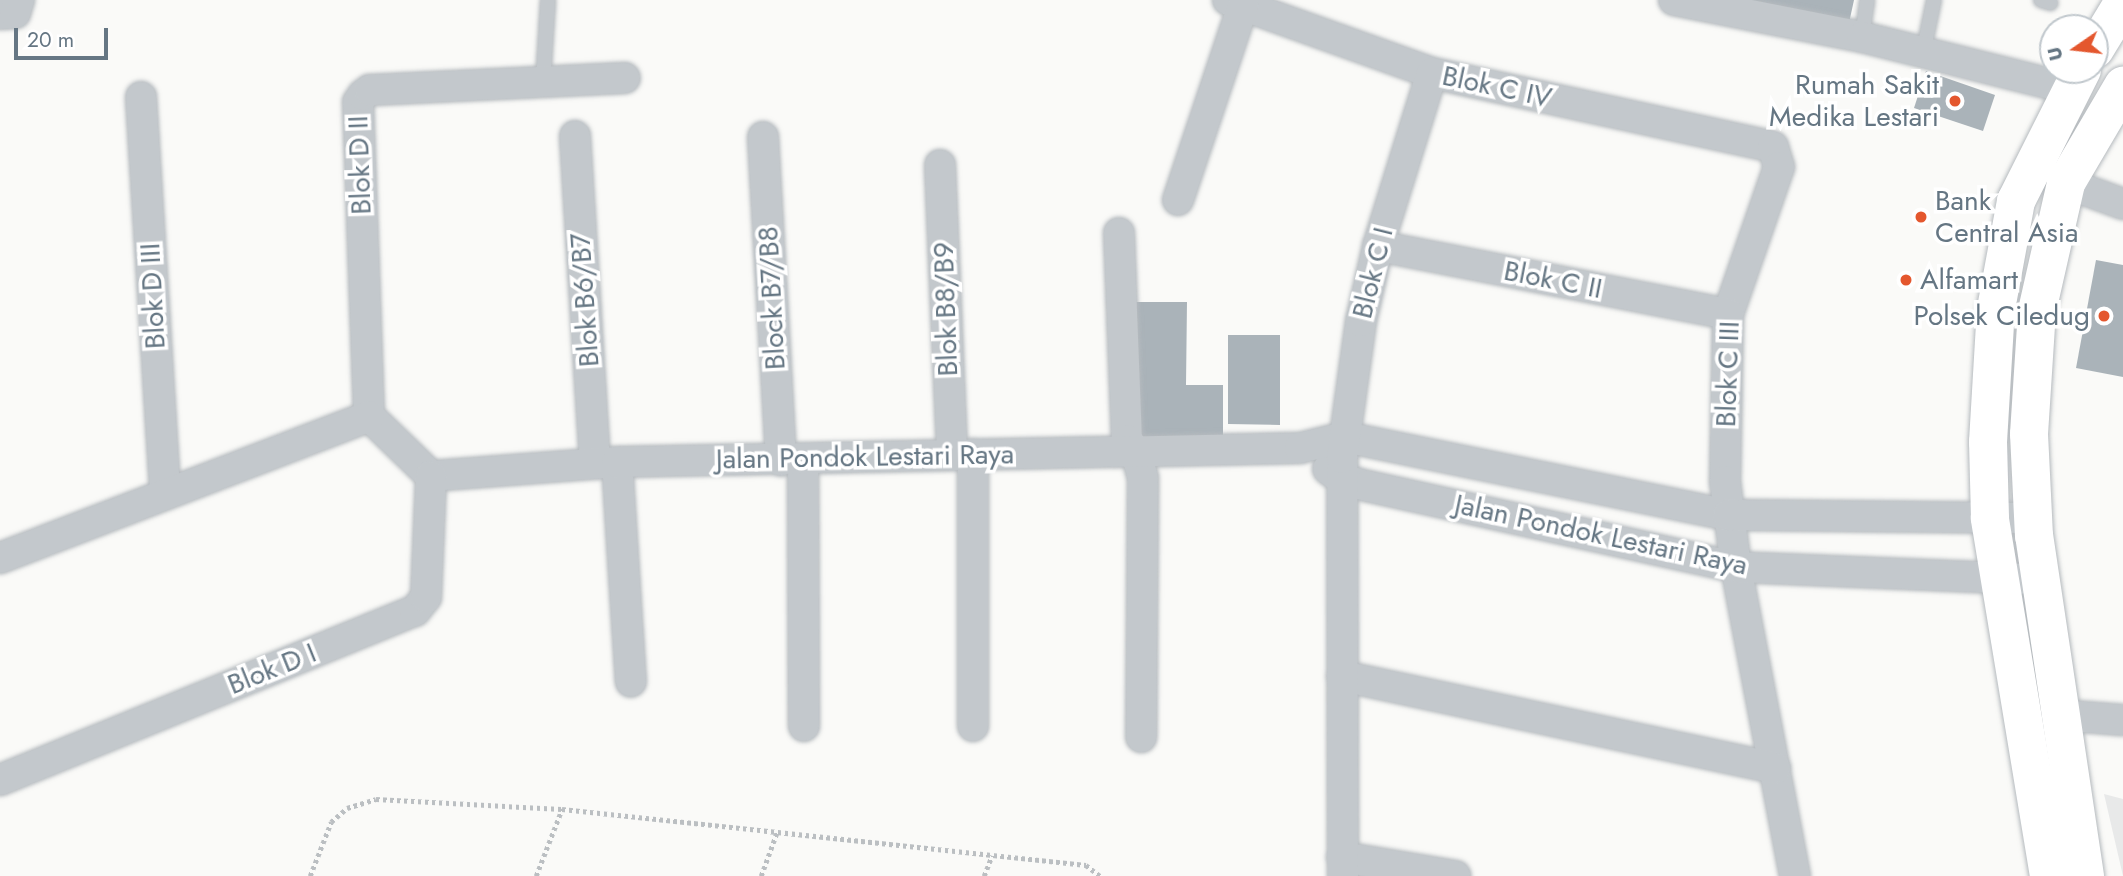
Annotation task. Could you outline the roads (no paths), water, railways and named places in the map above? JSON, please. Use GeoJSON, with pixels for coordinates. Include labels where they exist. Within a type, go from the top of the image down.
{"type":"FeatureCollection","features":[{"type":"Feature","properties":{"kind":"main road"},"geometry":{"type":"LineString","coordinates":[[2109,26],[2123,3]]}},
{"type":"Feature","properties":{"kind":"main road"},"geometry":{"type":"LineString","coordinates":[[2049,876],[1998,576],[1990,518],[1988,442],[1996,309],[2017,201],[2074,84]]}},
{"type":"Feature","properties":{"kind":"main road"},"geometry":{"type":"LineString","coordinates":[[2085,876],[2059,715],[2033,518],[2029,434],[2037,311],[2066,183],[2123,86]]}},
{"type":"Feature","properties":{"kind":"street"},"geometry":{"type":"LineString","coordinates":[[0,14],[15,13],[19,0]]}},
{"type":"Feature","properties":{"kind":"street"},"geometry":{"type":"LineString","coordinates":[[1674,0],[1862,37],[1923,53],[2039,73]]}},
{"type":"Feature","properties":{"kind":"street"},"geometry":{"type":"LineString","coordinates":[[1178,200],[1236,3]]}},
{"type":"Feature","properties":{"kind":"street","name":"Blok C IV"},"geometry":{"type":"LineString","coordinates":[[1236,3],[1432,73],[1773,147]]}},
{"type":"Feature","properties":{"kind":"street","name":"Blok C I"},"geometry":{"type":"LineString","coordinates":[[1342,866],[1342,479],[1345,437],[1361,321],[1378,246],[1432,73]]}},
{"type":"Feature","properties":{"kind":"street","name":"Blok D II"},"geometry":{"type":"LineString","coordinates":[[369,416],[358,102],[370,90],[625,78]]}},
{"type":"Feature","properties":{"kind":"street","name":"Blok D III"},"geometry":{"type":"LineString","coordinates":[[141,97],[165,494]]}},
{"type":"Feature","properties":{"kind":"street","name":"Blok B6/B7"},"geometry":{"type":"LineString","coordinates":[[575,136],[606,463],[631,682]]}},
{"type":"Feature","properties":{"kind":"street","name":"Block B7/B8"},"geometry":{"type":"LineString","coordinates":[[763,137],[792,460],[804,726]]}},
{"type":"Feature","properties":{"kind":"street","name":"Blok C III"},"geometry":{"type":"LineString","coordinates":[[1773,147],[1779,167],[1728,314],[1728,515],[1795,876]]}},
{"type":"Feature","properties":{"kind":"street","name":"Blok B8/B9"},"geometry":{"type":"LineString","coordinates":[[940,165],[962,454],[973,726]]}},
{"type":"Feature","properties":{"kind":"street"},"geometry":{"type":"LineString","coordinates":[[2066,183],[2123,204]]}},
{"type":"Feature","properties":{"kind":"street"},"geometry":{"type":"LineString","coordinates":[[1119,233],[1127,440],[1136,452],[1143,478],[1141,737]]}},
{"type":"Feature","properties":{"kind":"street","name":"Blok C II"},"geometry":{"type":"LineString","coordinates":[[1378,246],[1728,314]]}},
{"type":"Feature","properties":{"kind":"street"},"geometry":{"type":"LineString","coordinates":[[0,558],[369,416],[431,477]]}},
{"type":"Feature","properties":{"kind":"street","name":"Jalan Pondok Lestari Raya"},"geometry":{"type":"LineString","coordinates":[[431,477],[606,463],[1300,448],[1345,437],[1728,515],[2033,518]]}},
{"type":"Feature","properties":{"kind":"street","name":"Jalan Pondok Lestari Raya"},"geometry":{"type":"LineString","coordinates":[[1300,448],[1342,479],[1736,567],[1998,576],[2041,581]]}},
{"type":"Feature","properties":{"kind":"street","name":"Blok D I"},"geometry":{"type":"LineString","coordinates":[[0,780],[415,611],[426,597],[431,477]]}},
{"type":"Feature","properties":{"kind":"street"},"geometry":{"type":"LineString","coordinates":[[1342,677],[1775,768]]}},
{"type":"Feature","properties":{"kind":"street"},"geometry":{"type":"LineString","coordinates":[[2059,715],[2123,720]]}},
{"type":"Feature","properties":{"kind":"street"},"geometry":{"type":"LineString","coordinates":[[1342,866],[1455,876]]}},
{"type":"Feature","properties":{"kind":"lane"},"geometry":{"type":"LineString","coordinates":[[543,82],[548,0]]}},
{"type":"Feature","properties":{"kind":"lane"},"geometry":{"type":"LineString","coordinates":[[1862,37],[1867,0]]}},
{"type":"Feature","properties":{"kind":"lane"},"geometry":{"type":"LineString","coordinates":[[1923,53],[1934,0]]}},
{"type":"Feature","properties":{"kind":"place","name":"Rumah Sakit Medika Lestari"},"geometry":{"type":"Point","coordinates":[1955,101]}},
{"type":"Feature","properties":{"kind":"place","name":"Bank Central Asia"},"geometry":{"type":"Point","coordinates":[1921,217]}},
{"type":"Feature","properties":{"kind":"place","name":"Alfamart"},"geometry":{"type":"Point","coordinates":[1906,280]}},
{"type":"Feature","properties":{"kind":"place","name":"Polsek Ciledug"},"geometry":{"type":"Point","coordinates":[2104,316]}}]}
